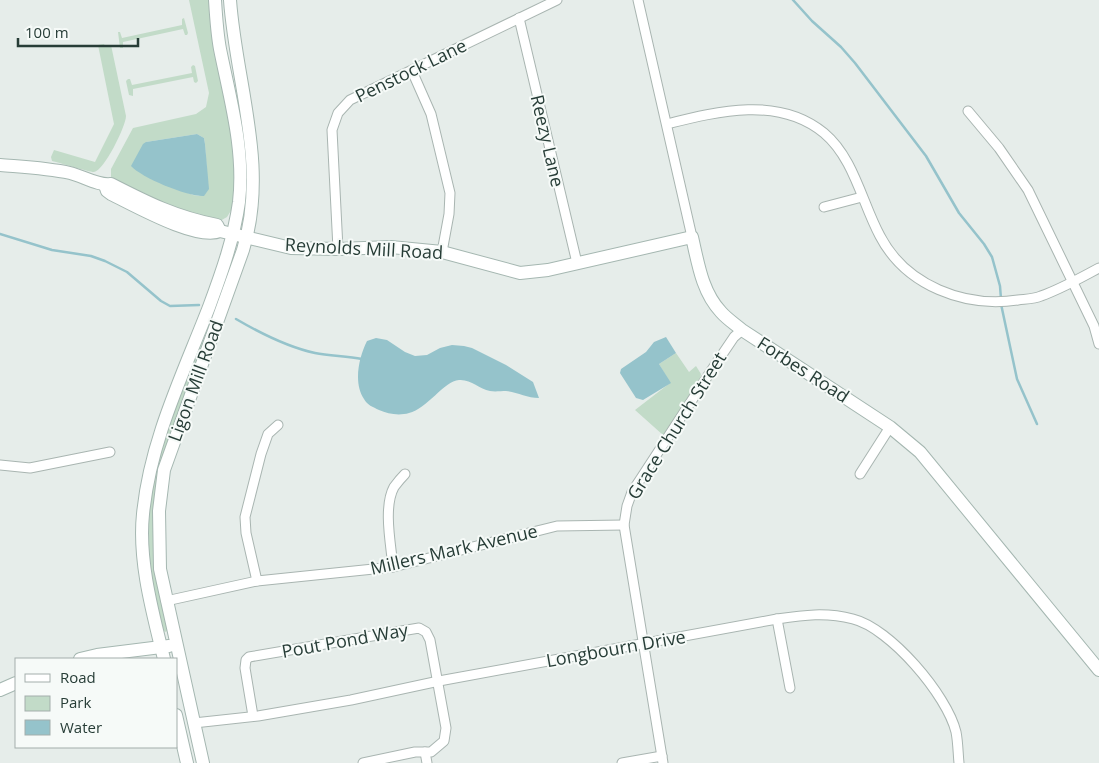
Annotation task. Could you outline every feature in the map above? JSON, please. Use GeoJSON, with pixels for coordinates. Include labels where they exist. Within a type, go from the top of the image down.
{"type":"FeatureCollection","features":[{"type":"Feature","properties":{"kind":"main road","name":"Ligon Mill Road"},"geometry":{"type":"LineString","coordinates":[[162,653],[142,549],[142,516],[148,478],[161,431],[226,264],[240,236],[240,161],[235,119],[219,46],[215,0]]}},
{"type":"Feature","properties":{"kind":"main road","name":"Ligon Mill Road"},"geometry":{"type":"LineString","coordinates":[[203,763],[160,569],[159,511],[164,470],[253,192],[253,158],[250,130],[234,44],[230,0]]}},
{"type":"Feature","properties":{"kind":"main road","name":"Reynolds Mill Road"},"geometry":{"type":"LineString","coordinates":[[0,165],[47,168],[73,173],[105,185],[107,191],[111,194],[155,216],[214,234],[220,231],[291,248],[391,247],[442,252],[520,273],[548,270],[692,237]]}},
{"type":"Feature","properties":{"kind":"main road","name":"Forbes Road"},"geometry":{"type":"LineString","coordinates":[[692,237],[700,273],[709,295],[721,312],[742,330],[890,427],[920,452],[1099,670]]}},
{"type":"Feature","properties":{"kind":"main road"},"geometry":{"type":"LineString","coordinates":[[84,658],[97,655],[162,653],[176,645]]}},
{"type":"Feature","properties":{"kind":"main road"},"geometry":{"type":"LineString","coordinates":[[0,690],[15,683]]}},
{"type":"Feature","properties":{"kind":"main road"},"geometry":{"type":"LineString","coordinates":[[178,724],[187,763]]}},
{"type":"Feature","properties":{"kind":"street","name":"Penstock Lane"},"geometry":{"type":"LineString","coordinates":[[338,249],[332,130],[338,113],[350,100],[557,0]]}},
{"type":"Feature","properties":{"kind":"street","name":"Forbes Road"},"geometry":{"type":"LineString","coordinates":[[638,0],[668,124],[692,237]]}},
{"type":"Feature","properties":{"kind":"street","name":"Reezy Lane"},"geometry":{"type":"LineString","coordinates":[[519,18],[577,263]]}},
{"type":"Feature","properties":{"kind":"street"},"geometry":{"type":"LineString","coordinates":[[412,71],[431,114],[450,193],[449,214],[442,252]]}},
{"type":"Feature","properties":{"kind":"street"},"geometry":{"type":"LineString","coordinates":[[668,124],[740,109],[767,109],[800,118],[824,133],[840,150],[880,237],[897,261],[919,280],[948,294],[974,300],[1006,302],[1039,297],[1099,268]]}},
{"type":"Feature","properties":{"kind":"street"},"geometry":{"type":"LineString","coordinates":[[968,111],[999,148],[1028,190],[1094,326],[1098,340]]}},
{"type":"Feature","properties":{"kind":"street"},"geometry":{"type":"LineString","coordinates":[[824,207],[862,198]]}},
{"type":"Feature","properties":{"kind":"street","name":"Grace Church Street"},"geometry":{"type":"LineString","coordinates":[[662,759],[624,525],[627,506],[632,492],[711,371],[734,337],[742,330]]}},
{"type":"Feature","properties":{"kind":"street"},"geometry":{"type":"LineString","coordinates":[[257,581],[246,533],[245,517],[268,434],[278,425]]}},
{"type":"Feature","properties":{"kind":"street"},"geometry":{"type":"LineString","coordinates":[[860,474],[890,427]]}},
{"type":"Feature","properties":{"kind":"street"},"geometry":{"type":"LineString","coordinates":[[0,465],[30,468],[110,452]]}},
{"type":"Feature","properties":{"kind":"street"},"geometry":{"type":"LineString","coordinates":[[393,567],[389,522],[390,500],[394,487],[404,474]]}},
{"type":"Feature","properties":{"kind":"street","name":"Millers Mark Avenue"},"geometry":{"type":"LineString","coordinates":[[166,601],[257,581],[393,567],[557,526],[624,525]]}},
{"type":"Feature","properties":{"kind":"street","name":"Longbourn Drive"},"geometry":{"type":"LineString","coordinates":[[194,723],[253,716],[351,700],[439,680],[777,619],[810,614],[828,614],[855,619],[872,627],[888,638],[922,674],[938,694],[956,732],[959,763]]}},
{"type":"Feature","properties":{"kind":"street"},"geometry":{"type":"LineString","coordinates":[[777,619],[790,688]]}},
{"type":"Feature","properties":{"kind":"street","name":"Pout Pond Way"},"geometry":{"type":"LineString","coordinates":[[253,716],[245,668],[246,660],[249,658],[419,628],[426,632],[430,640],[439,680],[446,728],[444,741],[431,752],[415,752],[363,763]]}},
{"type":"Feature","properties":{"kind":"street"},"geometry":{"type":"LineString","coordinates":[[425,752],[427,763]]}},
{"type":"Feature","properties":{"kind":"street"},"geometry":{"type":"LineString","coordinates":[[622,763],[662,759]]}},
{"type":"Feature","properties":{"kind":"green space"},"geometry":{"type":"Polygon","coordinates":[[[189,0],[210,0],[232,129],[236,168],[232,209],[227,217],[220,221],[189,216],[113,181],[111,169],[133,128],[196,114],[206,107],[209,93],[189,0]],[[197,134],[146,142],[146,176],[199,196],[208,189],[204,138],[197,134]]]}},
{"type":"Feature","properties":{"kind":"green space"},"geometry":{"type":"Polygon","coordinates":[[[184,18],[187,35],[185,35],[183,29],[123,42],[123,48],[120,48],[118,32],[120,32],[122,38],[182,25],[182,19],[184,18]]]}},
{"type":"Feature","properties":{"kind":"green space"},"geometry":{"type":"Polygon","coordinates":[[[104,44],[105,46],[111,45],[126,116],[109,156],[98,170],[94,172],[52,161],[51,157],[54,150],[95,162],[114,124],[98,45],[104,44]]]}},
{"type":"Feature","properties":{"kind":"green space"},"geometry":{"type":"Polygon","coordinates":[[[195,66],[198,81],[196,83],[193,77],[133,89],[133,96],[129,95],[126,81],[128,79],[130,79],[132,85],[192,73],[191,67],[195,66]]]}},
{"type":"Feature","properties":{"kind":"green space"},"geometry":{"type":"Polygon","coordinates":[[[202,335],[204,336],[198,362],[163,458],[167,631],[165,632],[158,613],[148,554],[148,515],[157,457],[202,335]]]}},
{"type":"Feature","properties":{"kind":"green space"},"geometry":{"type":"Polygon","coordinates":[[[676,353],[689,372],[696,366],[701,374],[700,380],[663,435],[635,410],[670,383],[659,364],[676,353]]]}},
{"type":"Feature","properties":{"kind":"water"},"geometry":{"type":"Polygon","coordinates":[[[197,134],[204,138],[205,144],[209,189],[204,196],[166,186],[145,176],[131,166],[146,142],[197,134]]]}},
{"type":"Feature","properties":{"kind":"water"},"geometry":{"type":"Polygon","coordinates":[[[666,337],[676,353],[659,364],[671,383],[643,400],[636,398],[620,373],[621,369],[646,352],[654,342],[666,337]]]}},
{"type":"Feature","properties":{"kind":"water"},"geometry":{"type":"Polygon","coordinates":[[[376,338],[387,340],[415,356],[427,355],[440,348],[452,345],[472,348],[506,365],[533,382],[539,398],[506,391],[490,391],[467,381],[459,380],[447,385],[422,406],[409,413],[394,414],[382,411],[370,406],[365,401],[358,378],[358,370],[367,341],[376,338]]]}},
{"type":"Feature","properties":{"kind":"waterway"},"geometry":{"type":"LineString","coordinates":[[793,0],[855,63],[926,156],[959,213],[992,257],[1000,286],[1001,299]]}},
{"type":"Feature","properties":{"kind":"waterway"},"geometry":{"type":"LineString","coordinates":[[0,234],[52,250],[91,256],[105,261],[127,272],[161,301],[170,306],[199,305]]}},
{"type":"Feature","properties":{"kind":"waterway"},"geometry":{"type":"LineString","coordinates":[[1001,304],[1017,379],[1037,424]]}},
{"type":"Feature","properties":{"kind":"waterway"},"geometry":{"type":"LineString","coordinates":[[236,319],[294,347],[321,354],[362,359]]}}]}
